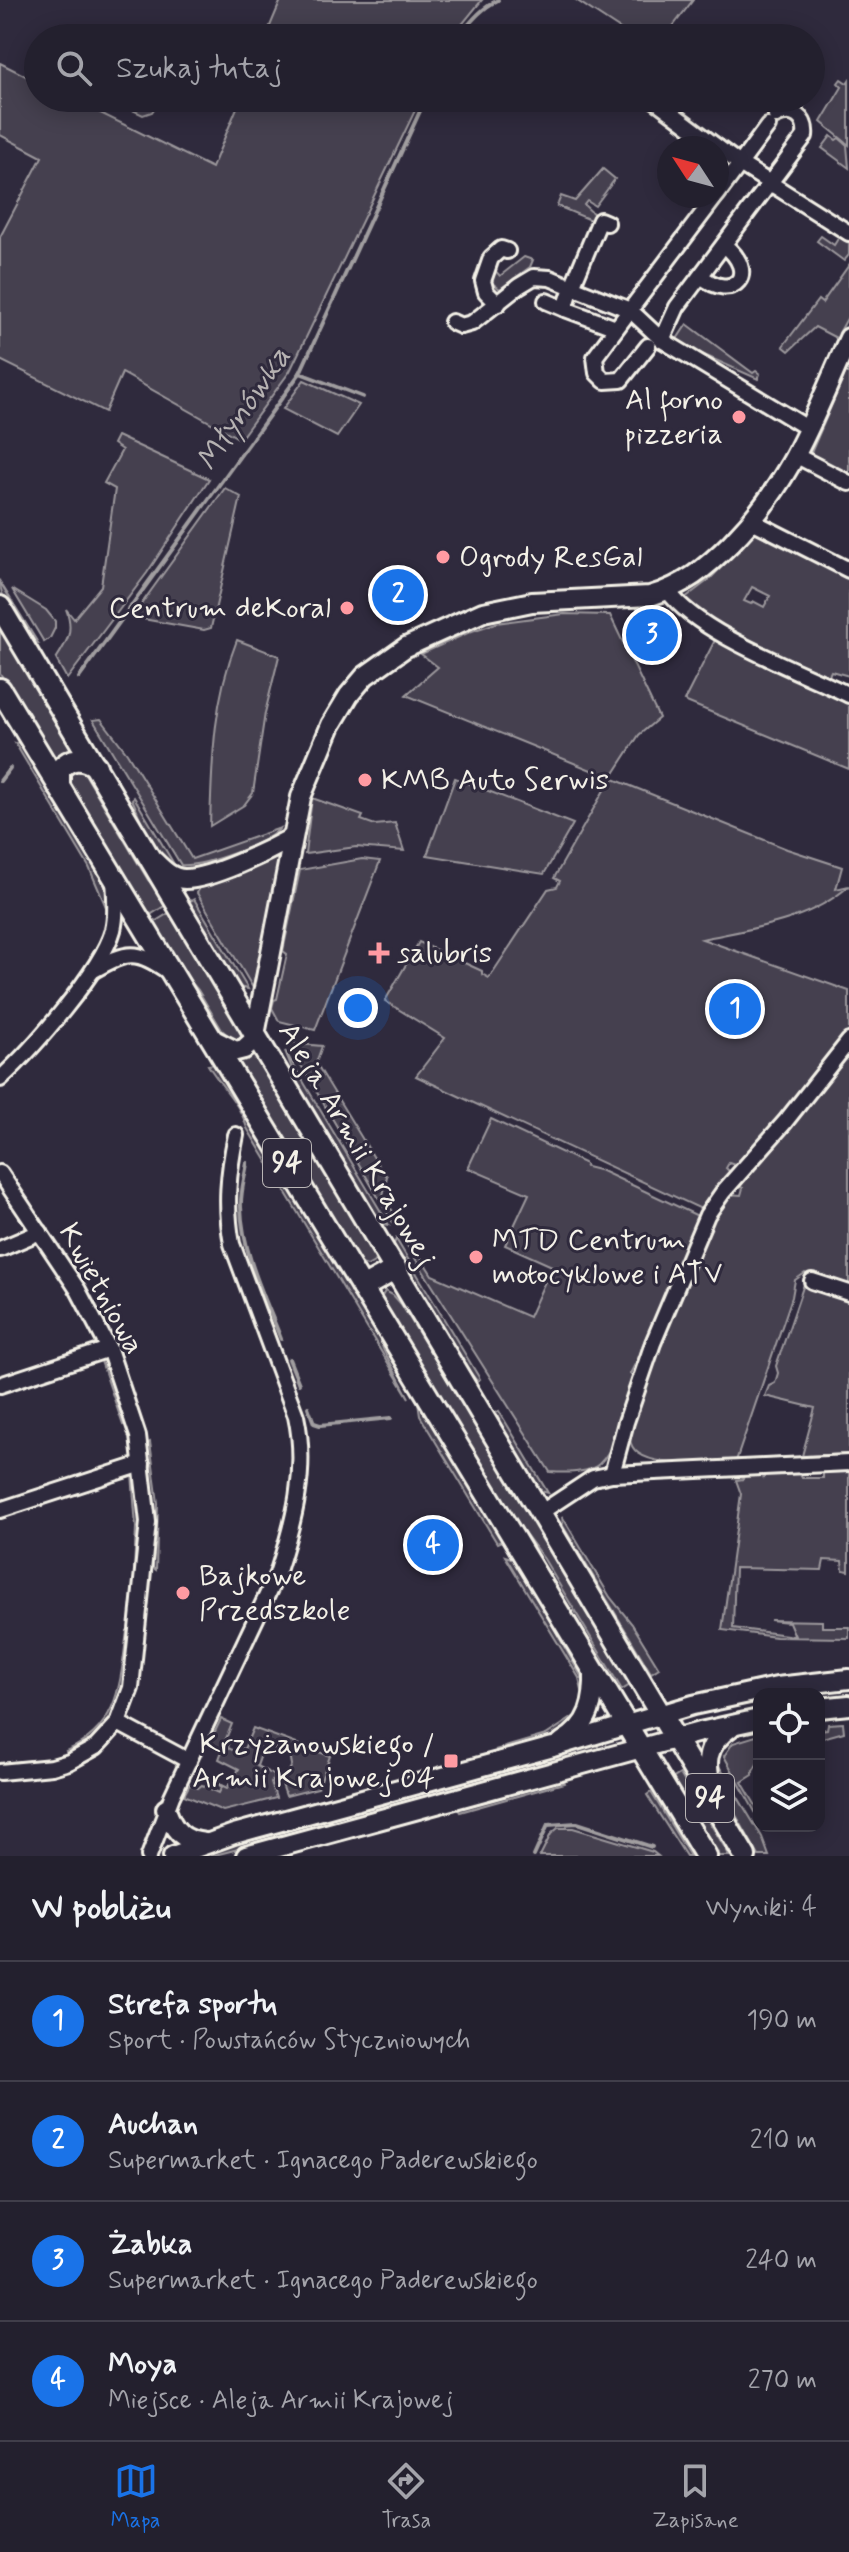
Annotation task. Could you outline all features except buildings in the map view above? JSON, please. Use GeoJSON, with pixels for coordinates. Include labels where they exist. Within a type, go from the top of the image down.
{"type":"FeatureCollection","features":[{"type":"Feature","properties":{"kind":"main road","name":"Aleja Armii Krajowej"},"geometry":{"type":"LineString","coordinates":[[0,607],[745,1856]]}},
{"type":"Feature","properties":{"kind":"main road","name":"94"},"geometry":{"type":"LineString","coordinates":[[0,689],[706,1856]]}},
{"type":"Feature","properties":{"kind":"main road"},"geometry":{"type":"LineString","coordinates":[[59,787],[59,770],[68,762],[84,760],[96,766]]}},
{"type":"Feature","properties":{"kind":"main road"},"geometry":{"type":"LineString","coordinates":[[362,1288],[396,1269]]}},
{"type":"Feature","properties":{"kind":"street"},"geometry":{"type":"LineString","coordinates":[[671,112],[740,164],[849,233]]}},
{"type":"Feature","properties":{"kind":"street"},"geometry":{"type":"LineString","coordinates":[[706,208],[595,357],[597,373],[605,381],[615,382],[624,378],[655,343],[677,307],[801,142],[806,131],[803,121],[796,114],[787,112],[772,121],[729,178]]}},
{"type":"Feature","properties":{"kind":"street"},"geometry":{"type":"LineString","coordinates":[[565,309],[600,220],[607,223]]}},
{"type":"Feature","properties":{"kind":"street"},"geometry":{"type":"LineString","coordinates":[[701,276],[723,287],[732,286],[738,280],[742,271],[739,258],[724,245]]}},
{"type":"Feature","properties":{"kind":"street"},"geometry":{"type":"LineString","coordinates":[[498,304],[486,292],[483,281],[494,253],[501,249],[507,251]]}},
{"type":"Feature","properties":{"kind":"street"},"geometry":{"type":"LineString","coordinates":[[452,322],[467,325],[534,277],[550,278],[630,310],[655,343],[809,429]]}},
{"type":"Feature","properties":{"kind":"street"},"geometry":{"type":"LineString","coordinates":[[546,301],[616,328]]}},
{"type":"Feature","properties":{"kind":"street"},"geometry":{"type":"LineString","coordinates":[[212,1039],[236,1051],[250,1045],[304,788],[331,725],[365,676],[387,658],[461,620],[509,605],[631,598],[668,591],[689,580],[708,566],[752,521],[777,489],[797,456],[849,338]]}},
{"type":"Feature","properties":{"kind":"street"},"geometry":{"type":"LineString","coordinates":[[797,456],[849,483]]}},
{"type":"Feature","properties":{"kind":"street"},"geometry":{"type":"LineString","coordinates":[[752,521],[849,570]]}},
{"type":"Feature","properties":{"kind":"street"},"geometry":{"type":"LineString","coordinates":[[668,591],[676,603],[702,623],[849,695]]}},
{"type":"Feature","properties":{"kind":"street"},"geometry":{"type":"LineString","coordinates":[[153,860],[172,876],[185,879],[254,857],[292,838]]}},
{"type":"Feature","properties":{"kind":"street"},"geometry":{"type":"LineString","coordinates":[[0,1079],[22,1058],[94,970],[112,934],[114,879]]}},
{"type":"Feature","properties":{"kind":"street"},"geometry":{"type":"LineString","coordinates":[[94,970],[115,958],[135,954],[150,959],[173,975]]}},
{"type":"Feature","properties":{"kind":"street"},"geometry":{"type":"LineString","coordinates":[[612,1474],[653,1343],[707,1215],[849,1041]]}},
{"type":"Feature","properties":{"kind":"street"},"geometry":{"type":"LineString","coordinates":[[149,1856],[166,1809],[277,1574],[288,1539],[301,1475],[301,1439],[296,1416],[230,1233],[228,1175],[236,1135]]}},
{"type":"Feature","properties":{"kind":"street","name":"Kwietniowa"},"geometry":{"type":"LineString","coordinates":[[0,1173],[82,1298],[109,1349],[138,1436],[148,1522],[131,1688],[118,1723]]}},
{"type":"Feature","properties":{"kind":"street"},"geometry":{"type":"LineString","coordinates":[[0,1249],[40,1232]]}},
{"type":"Feature","properties":{"kind":"street"},"geometry":{"type":"LineString","coordinates":[[812,1281],[849,1293]]}},
{"type":"Feature","properties":{"kind":"street"},"geometry":{"type":"LineString","coordinates":[[0,1385],[109,1349]]}},
{"type":"Feature","properties":{"kind":"street"},"geometry":{"type":"LineString","coordinates":[[540,1513],[583,1483],[612,1474],[849,1463]]}},
{"type":"Feature","properties":{"kind":"street"},"geometry":{"type":"LineString","coordinates":[[0,1510],[142,1464]]}},
{"type":"Feature","properties":{"kind":"street"},"geometry":{"type":"LineString","coordinates":[[553,1747],[571,1737],[588,1716],[595,1692],[594,1671]]}},
{"type":"Feature","properties":{"kind":"street"},"geometry":{"type":"LineString","coordinates":[[173,1856],[205,1843],[660,1715],[777,1687],[849,1679]]}},
{"type":"Feature","properties":{"kind":"street"},"geometry":{"type":"LineString","coordinates":[[825,1707],[849,1705]]}},
{"type":"Feature","properties":{"kind":"street"},"geometry":{"type":"LineString","coordinates":[[246,1856],[753,1720]]}},
{"type":"Feature","properties":{"kind":"street"},"geometry":{"type":"LineString","coordinates":[[0,1772],[52,1767],[69,1762],[96,1747],[118,1723],[189,1761]]}},
{"type":"Feature","properties":{"kind":"street"},"geometry":{"type":"LineString","coordinates":[[715,1806],[707,1762],[709,1753],[718,1738],[738,1723]]}},
{"type":"Feature","properties":{"kind":"street"},"geometry":{"type":"LineString","coordinates":[[521,1756],[532,1760],[535,1766],[523,1780]]}},
{"type":"Feature","properties":{"kind":"street"},"geometry":{"type":"LineString","coordinates":[[166,1809],[172,1825],[180,1834],[194,1842],[205,1843]]}},
{"type":"Feature","properties":{"kind":"shaded area"},"geometry":{"type":"Polygon","coordinates":[[[281,0],[482,0],[462,24],[271,24],[281,0]]]}},
{"type":"Feature","properties":{"kind":"shaded area"},"geometry":{"type":"Polygon","coordinates":[[[576,0],[693,0],[675,24],[613,24],[576,0]]]}},
{"type":"Feature","properties":{"kind":"shaded area"},"geometry":{"type":"Polygon","coordinates":[[[0,63],[24,75],[24,112],[98,112],[212,168],[235,112],[414,112],[290,371],[240,439],[122,373],[105,412],[0,360],[0,237],[42,157],[0,135],[0,63]]]}},
{"type":"Feature","properties":{"kind":"shaded area"},"geometry":{"type":"Polygon","coordinates":[[[841,79],[847,83],[849,80],[849,145],[821,122],[842,87],[838,83],[841,79]]]}},
{"type":"Feature","properties":{"kind":"shaded area"},"geometry":{"type":"Polygon","coordinates":[[[831,136],[847,145],[849,168],[822,148],[831,136]]]}},
{"type":"Feature","properties":{"kind":"shaded area"},"geometry":{"type":"Polygon","coordinates":[[[603,169],[615,179],[595,206],[587,201],[584,205],[598,218],[575,263],[591,220],[557,206],[561,196],[575,201],[603,169]]]}},
{"type":"Feature","properties":{"kind":"shaded area"},"geometry":{"type":"Polygon","coordinates":[[[821,236],[834,245],[839,237],[849,243],[849,255],[844,261],[817,241],[821,236]]]}},
{"type":"Feature","properties":{"kind":"shaded area"},"geometry":{"type":"Polygon","coordinates":[[[524,257],[533,260],[530,267],[500,289],[488,280],[493,268],[500,276],[524,257]]]}},
{"type":"Feature","properties":{"kind":"shaded area"},"geometry":{"type":"Polygon","coordinates":[[[849,265],[849,315],[839,333],[842,335],[840,340],[815,327],[789,351],[783,346],[818,300],[822,303],[849,265]]]}},
{"type":"Feature","properties":{"kind":"shaded area"},"geometry":{"type":"Polygon","coordinates":[[[687,324],[753,373],[756,371],[760,374],[758,379],[675,342],[687,324]]]}},
{"type":"Feature","properties":{"kind":"shaded area"},"geometry":{"type":"Polygon","coordinates":[[[849,365],[849,478],[810,455],[849,365]]]}},
{"type":"Feature","properties":{"kind":"shaded area"},"geometry":{"type":"Polygon","coordinates":[[[304,380],[359,405],[337,437],[283,409],[304,380]]]}},
{"type":"Feature","properties":{"kind":"shaded area"},"geometry":{"type":"Polygon","coordinates":[[[117,436],[209,479],[147,573],[67,679],[56,659],[68,635],[70,623],[66,609],[74,619],[101,586],[115,489],[104,483],[122,450],[113,444],[117,436]]]}},
{"type":"Feature","properties":{"kind":"shaded area"},"geometry":{"type":"Polygon","coordinates":[[[225,488],[241,497],[211,628],[204,630],[132,617],[225,488]]]}},
{"type":"Feature","properties":{"kind":"shaded area"},"geometry":{"type":"Polygon","coordinates":[[[757,530],[849,574],[849,676],[831,671],[827,680],[709,623],[681,601],[710,579],[757,530]],[[752,587],[744,601],[751,604],[753,601],[764,607],[770,596],[752,587]]]}},
{"type":"Feature","properties":{"kind":"shaded area"},"geometry":{"type":"Polygon","coordinates":[[[0,582],[38,643],[13,616],[0,582]]]}},
{"type":"Feature","properties":{"kind":"shaded area"},"geometry":{"type":"Polygon","coordinates":[[[12,589],[46,610],[55,621],[50,638],[44,642],[12,589]]]}},
{"type":"Feature","properties":{"kind":"shaded area"},"geometry":{"type":"Polygon","coordinates":[[[564,614],[610,615],[659,718],[639,735],[611,778],[406,695],[438,667],[421,654],[496,623],[564,614]]]}},
{"type":"Feature","properties":{"kind":"shaded area"},"geometry":{"type":"Polygon","coordinates":[[[0,619],[80,752],[55,764],[0,673],[0,619]]]}},
{"type":"Feature","properties":{"kind":"shaded area"},"geometry":{"type":"Polygon","coordinates":[[[717,636],[849,699],[849,769],[684,701],[717,636]]]}},
{"type":"Feature","properties":{"kind":"shaded area"},"geometry":{"type":"Polygon","coordinates":[[[237,640],[279,656],[265,713],[253,793],[244,805],[210,826],[218,708],[237,640]]]}},
{"type":"Feature","properties":{"kind":"shaded area"},"geometry":{"type":"Polygon","coordinates":[[[101,719],[127,753],[192,859],[280,828],[262,841],[234,853],[181,865],[93,720],[101,719]]]}},
{"type":"Feature","properties":{"kind":"shaded area"},"geometry":{"type":"Polygon","coordinates":[[[22,742],[102,875],[109,914],[89,867],[15,743],[22,742]]]}},
{"type":"Feature","properties":{"kind":"shaded area"},"geometry":{"type":"Polygon","coordinates":[[[82,769],[148,880],[169,903],[147,917],[66,782],[66,772],[82,769]]]}},
{"type":"Feature","properties":{"kind":"shaded area"},"geometry":{"type":"Polygon","coordinates":[[[455,778],[573,824],[544,874],[427,855],[455,778]]]}},
{"type":"Feature","properties":{"kind":"shaded area"},"geometry":{"type":"Polygon","coordinates":[[[611,778],[787,849],[842,867],[836,889],[849,886],[798,916],[702,939],[849,991],[849,1034],[740,1167],[729,1163],[726,1168],[729,1176],[712,1193],[707,1207],[701,1209],[416,1076],[445,1038],[385,1001],[419,942],[482,971],[489,978],[548,889],[557,887],[560,881],[554,878],[611,778]]]}},
{"type":"Feature","properties":{"kind":"shaded area"},"geometry":{"type":"Polygon","coordinates":[[[134,797],[177,869],[155,847],[144,828],[132,799],[134,797]]]}},
{"type":"Feature","properties":{"kind":"shaded area"},"geometry":{"type":"Polygon","coordinates":[[[312,798],[363,816],[361,820],[375,825],[395,823],[404,851],[356,847],[305,854],[312,798]]]}},
{"type":"Feature","properties":{"kind":"shaded area"},"geometry":{"type":"Polygon","coordinates":[[[272,857],[280,861],[253,988],[197,893],[202,884],[272,857]]]}},
{"type":"Feature","properties":{"kind":"shaded area"},"geometry":{"type":"Polygon","coordinates":[[[362,859],[380,861],[315,1030],[279,1021],[272,1008],[277,999],[287,954],[283,951],[300,870],[362,859]]]}},
{"type":"Feature","properties":{"kind":"shaded area"},"geometry":{"type":"Polygon","coordinates":[[[194,899],[248,989],[238,987],[187,903],[194,899]]]}},
{"type":"Feature","properties":{"kind":"shaded area"},"geometry":{"type":"Polygon","coordinates":[[[174,910],[244,1034],[238,1040],[233,1040],[222,1030],[151,924],[174,910]]]}},
{"type":"Feature","properties":{"kind":"shaded area"},"geometry":{"type":"Polygon","coordinates":[[[288,1043],[322,1046],[316,1063],[387,1176],[383,1196],[399,1221],[394,1224],[288,1043]]]}},
{"type":"Feature","properties":{"kind":"shaded area"},"geometry":{"type":"Polygon","coordinates":[[[849,1047],[849,1288],[805,1273],[795,1280],[792,1297],[736,1461],[673,1463],[642,1456],[633,1448],[630,1436],[649,1373],[696,1252],[727,1194],[741,1195],[743,1188],[740,1187],[747,1177],[746,1173],[849,1047]]]}},
{"type":"Feature","properties":{"kind":"shaded area"},"geometry":{"type":"Polygon","coordinates":[[[256,1049],[376,1256],[374,1262],[367,1266],[356,1262],[233,1058],[256,1049]]]}},
{"type":"Feature","properties":{"kind":"shaded area"},"geometry":{"type":"Polygon","coordinates":[[[285,1051],[389,1225],[378,1223],[307,1106],[285,1051]]]}},
{"type":"Feature","properties":{"kind":"shaded area"},"geometry":{"type":"Polygon","coordinates":[[[215,1064],[221,1069],[372,1319],[384,1351],[409,1398],[235,1103],[208,1065],[215,1064]]]}},
{"type":"Feature","properties":{"kind":"shaded area"},"geometry":{"type":"Polygon","coordinates":[[[491,1119],[584,1163],[586,1167],[602,1171],[698,1216],[700,1220],[642,1346],[645,1349],[639,1366],[635,1364],[630,1374],[636,1378],[617,1436],[605,1457],[589,1470],[550,1472],[401,1236],[407,1235],[432,1275],[529,1317],[552,1266],[505,1245],[529,1194],[468,1168],[491,1119]]]}},
{"type":"Feature","properties":{"kind":"shaded area"},"geometry":{"type":"Polygon","coordinates":[[[396,1239],[480,1379],[477,1381],[455,1354],[392,1249],[396,1239]]]}},
{"type":"Feature","properties":{"kind":"shaded area"},"geometry":{"type":"Polygon","coordinates":[[[804,1284],[849,1298],[849,1454],[802,1456],[815,1408],[765,1396],[769,1386],[775,1383],[778,1373],[776,1366],[804,1284]]]}},
{"type":"Feature","properties":{"kind":"shaded area"},"geometry":{"type":"Polygon","coordinates":[[[385,1291],[401,1304],[466,1401],[633,1683],[622,1690],[544,1559],[503,1504],[387,1312],[381,1298],[385,1291]]]}},
{"type":"Feature","properties":{"kind":"shaded area"},"geometry":{"type":"Polygon","coordinates":[[[100,1358],[105,1359],[129,1424],[123,1425],[100,1358]]]}},
{"type":"Feature","properties":{"kind":"shaded area"},"geometry":{"type":"Polygon","coordinates":[[[417,1396],[504,1540],[497,1543],[420,1416],[417,1396]]]}},
{"type":"Feature","properties":{"kind":"shaded area"},"geometry":{"type":"Polygon","coordinates":[[[499,1411],[548,1493],[537,1490],[520,1465],[496,1413],[499,1411]]]}},
{"type":"Feature","properties":{"kind":"shaded area"},"geometry":{"type":"Polygon","coordinates":[[[150,1442],[158,1503],[156,1570],[153,1568],[154,1502],[146,1444],[150,1442]]]}},
{"type":"Feature","properties":{"kind":"shaded area"},"geometry":{"type":"Polygon","coordinates":[[[849,1468],[849,1571],[843,1570],[842,1561],[824,1560],[822,1570],[735,1568],[733,1628],[795,1636],[789,1622],[770,1620],[822,1621],[822,1627],[849,1627],[849,1638],[776,1637],[722,1630],[741,1494],[736,1480],[743,1479],[744,1475],[762,1474],[764,1479],[764,1472],[799,1472],[802,1478],[823,1478],[823,1470],[849,1468]]]}},
{"type":"Feature","properties":{"kind":"shaded area"},"geometry":{"type":"Polygon","coordinates":[[[132,1473],[137,1473],[139,1498],[138,1571],[134,1571],[136,1528],[132,1473]]]}},
{"type":"Feature","properties":{"kind":"shaded area"},"geometry":{"type":"Polygon","coordinates":[[[562,1516],[610,1597],[632,1624],[659,1668],[651,1673],[563,1526],[562,1516]]]}},
{"type":"Feature","properties":{"kind":"shaded area"},"geometry":{"type":"Polygon","coordinates":[[[505,1556],[515,1559],[582,1678],[586,1689],[584,1699],[579,1678],[505,1556]]]}},
{"type":"Feature","properties":{"kind":"shaded area"},"geometry":{"type":"Polygon","coordinates":[[[127,1631],[131,1632],[129,1652],[118,1704],[100,1731],[68,1754],[66,1751],[97,1729],[114,1702],[127,1631]]]}},
{"type":"Feature","properties":{"kind":"shaded area"},"geometry":{"type":"Polygon","coordinates":[[[581,1712],[553,1737],[495,1750],[546,1735],[581,1712]]]}},
{"type":"Feature","properties":{"kind":"shaded area"},"geometry":{"type":"Polygon","coordinates":[[[221,1719],[232,1724],[225,1741],[229,1743],[228,1748],[237,1752],[239,1748],[244,1749],[253,1728],[330,1756],[318,1788],[286,1796],[282,1784],[292,1765],[290,1753],[277,1746],[274,1753],[263,1749],[257,1766],[275,1776],[271,1783],[276,1798],[223,1811],[184,1795],[190,1784],[198,1788],[202,1785],[219,1793],[222,1787],[207,1778],[227,1788],[239,1769],[219,1759],[222,1751],[209,1744],[221,1719]]]}},
{"type":"Feature","properties":{"kind":"shaded area"},"geometry":{"type":"Polygon","coordinates":[[[843,1723],[844,1732],[825,1737],[828,1724],[843,1723]]]}},
{"type":"Feature","properties":{"kind":"shaded area"},"geometry":{"type":"Polygon","coordinates":[[[753,1737],[753,1775],[742,1782],[753,1801],[753,1808],[724,1756],[733,1743],[753,1737]]]}},
{"type":"Feature","properties":{"kind":"shaded area"},"geometry":{"type":"Polygon","coordinates":[[[597,1743],[599,1751],[539,1768],[538,1760],[597,1743]]]}},
{"type":"Feature","properties":{"kind":"shaded area"},"geometry":{"type":"Polygon","coordinates":[[[716,1761],[753,1822],[753,1832],[759,1832],[762,1837],[769,1856],[759,1856],[715,1778],[716,1761]]]}},
{"type":"Feature","properties":{"kind":"shaded area"},"geometry":{"type":"Polygon","coordinates":[[[524,1763],[526,1771],[325,1826],[322,1819],[524,1763]]]}},
{"type":"Feature","properties":{"kind":"shaded area"},"geometry":{"type":"Polygon","coordinates":[[[680,1774],[730,1856],[714,1856],[669,1781],[680,1774]]]}},
{"type":"Feature","properties":{"kind":"shaded area"},"geometry":{"type":"Polygon","coordinates":[[[557,1779],[564,1783],[460,1812],[457,1807],[557,1779]]]}},
{"type":"Feature","properties":{"kind":"shaded area"},"geometry":{"type":"Polygon","coordinates":[[[651,1792],[690,1856],[686,1856],[647,1795],[651,1792]]]}},
{"type":"Feature","properties":{"kind":"shaded area"},"geometry":{"type":"Polygon","coordinates":[[[317,1820],[320,1828],[211,1856],[210,1849],[317,1820]]]}},
{"type":"Feature","properties":{"kind":"shaded area"},"geometry":{"type":"Polygon","coordinates":[[[558,1828],[573,1828],[658,1856],[540,1856],[551,1834],[558,1828]]]}},
{"type":"Feature","properties":{"kind":"waterway","name":"Młynówka"},"geometry":{"type":"LineString","coordinates":[[470,24],[498,0]]}},
{"type":"Feature","properties":{"kind":"waterway","name":"Młynówka"},"geometry":{"type":"LineString","coordinates":[[79,678],[300,373],[420,112]]}},
{"type":"Feature","properties":{"kind":"waterway"},"geometry":{"type":"LineString","coordinates":[[300,373],[363,397]]}},
{"type":"Feature","properties":{"kind":"waterway","name":"Młynówka"},"geometry":{"type":"LineString","coordinates":[[0,781],[10,768]]}},
{"type":"Feature","properties":{"kind":"waterway"},"geometry":{"type":"LineString","coordinates":[[247,1163],[241,1202],[245,1241],[281,1339]]}},
{"type":"Feature","properties":{"kind":"waterway"},"geometry":{"type":"LineString","coordinates":[[289,1359],[299,1384]]}},
{"type":"Feature","properties":{"kind":"waterway"},"geometry":{"type":"LineString","coordinates":[[308,1407],[314,1423],[320,1425],[391,1418]]}},
{"type":"Feature","properties":{"kind":"waterway"},"geometry":{"type":"LineString","coordinates":[[534,1856],[548,1825],[577,1823],[652,1847]]}},
{"type":"Feature","properties":{"kind":"place","name":"Al forno pizzeria"},"geometry":{"type":"Point","coordinates":[739,417]}},
{"type":"Feature","properties":{"kind":"place","name":"Ogrody ResGal"},"geometry":{"type":"Point","coordinates":[443,557]}},
{"type":"Feature","properties":{"kind":"place","name":"Auchan"},"geometry":{"type":"Point","coordinates":[398,595]}},
{"type":"Feature","properties":{"kind":"place","name":"Centrum deKoral"},"geometry":{"type":"Point","coordinates":[347,608]}},
{"type":"Feature","properties":{"kind":"place","name":"Żabka"},"geometry":{"type":"Point","coordinates":[652,635]}},
{"type":"Feature","properties":{"kind":"place","name":"KMB Auto Serwis"},"geometry":{"type":"Point","coordinates":[365,780]}},
{"type":"Feature","properties":{"kind":"place","name":"salubris"},"geometry":{"type":"Point","coordinates":[379,953]}},
{"type":"Feature","properties":{"kind":"place","name":"Strefa sportu"},"geometry":{"type":"Point","coordinates":[735,1009]}},
{"type":"Feature","properties":{"kind":"place","name":"MTD Centrum motocyklowe i ATV"},"geometry":{"type":"Point","coordinates":[476,1257]}},
{"type":"Feature","properties":{"kind":"place","name":"Moya"},"geometry":{"type":"Point","coordinates":[433,1545]}},
{"type":"Feature","properties":{"kind":"place","name":"Bajkowe Przedszkole"},"geometry":{"type":"Point","coordinates":[183,1593]}},
{"type":"Feature","properties":{"kind":"place","name":"Krzyżanowskiego / Armii Krajowej 04"},"geometry":{"type":"Point","coordinates":[451,1761]}}]}
